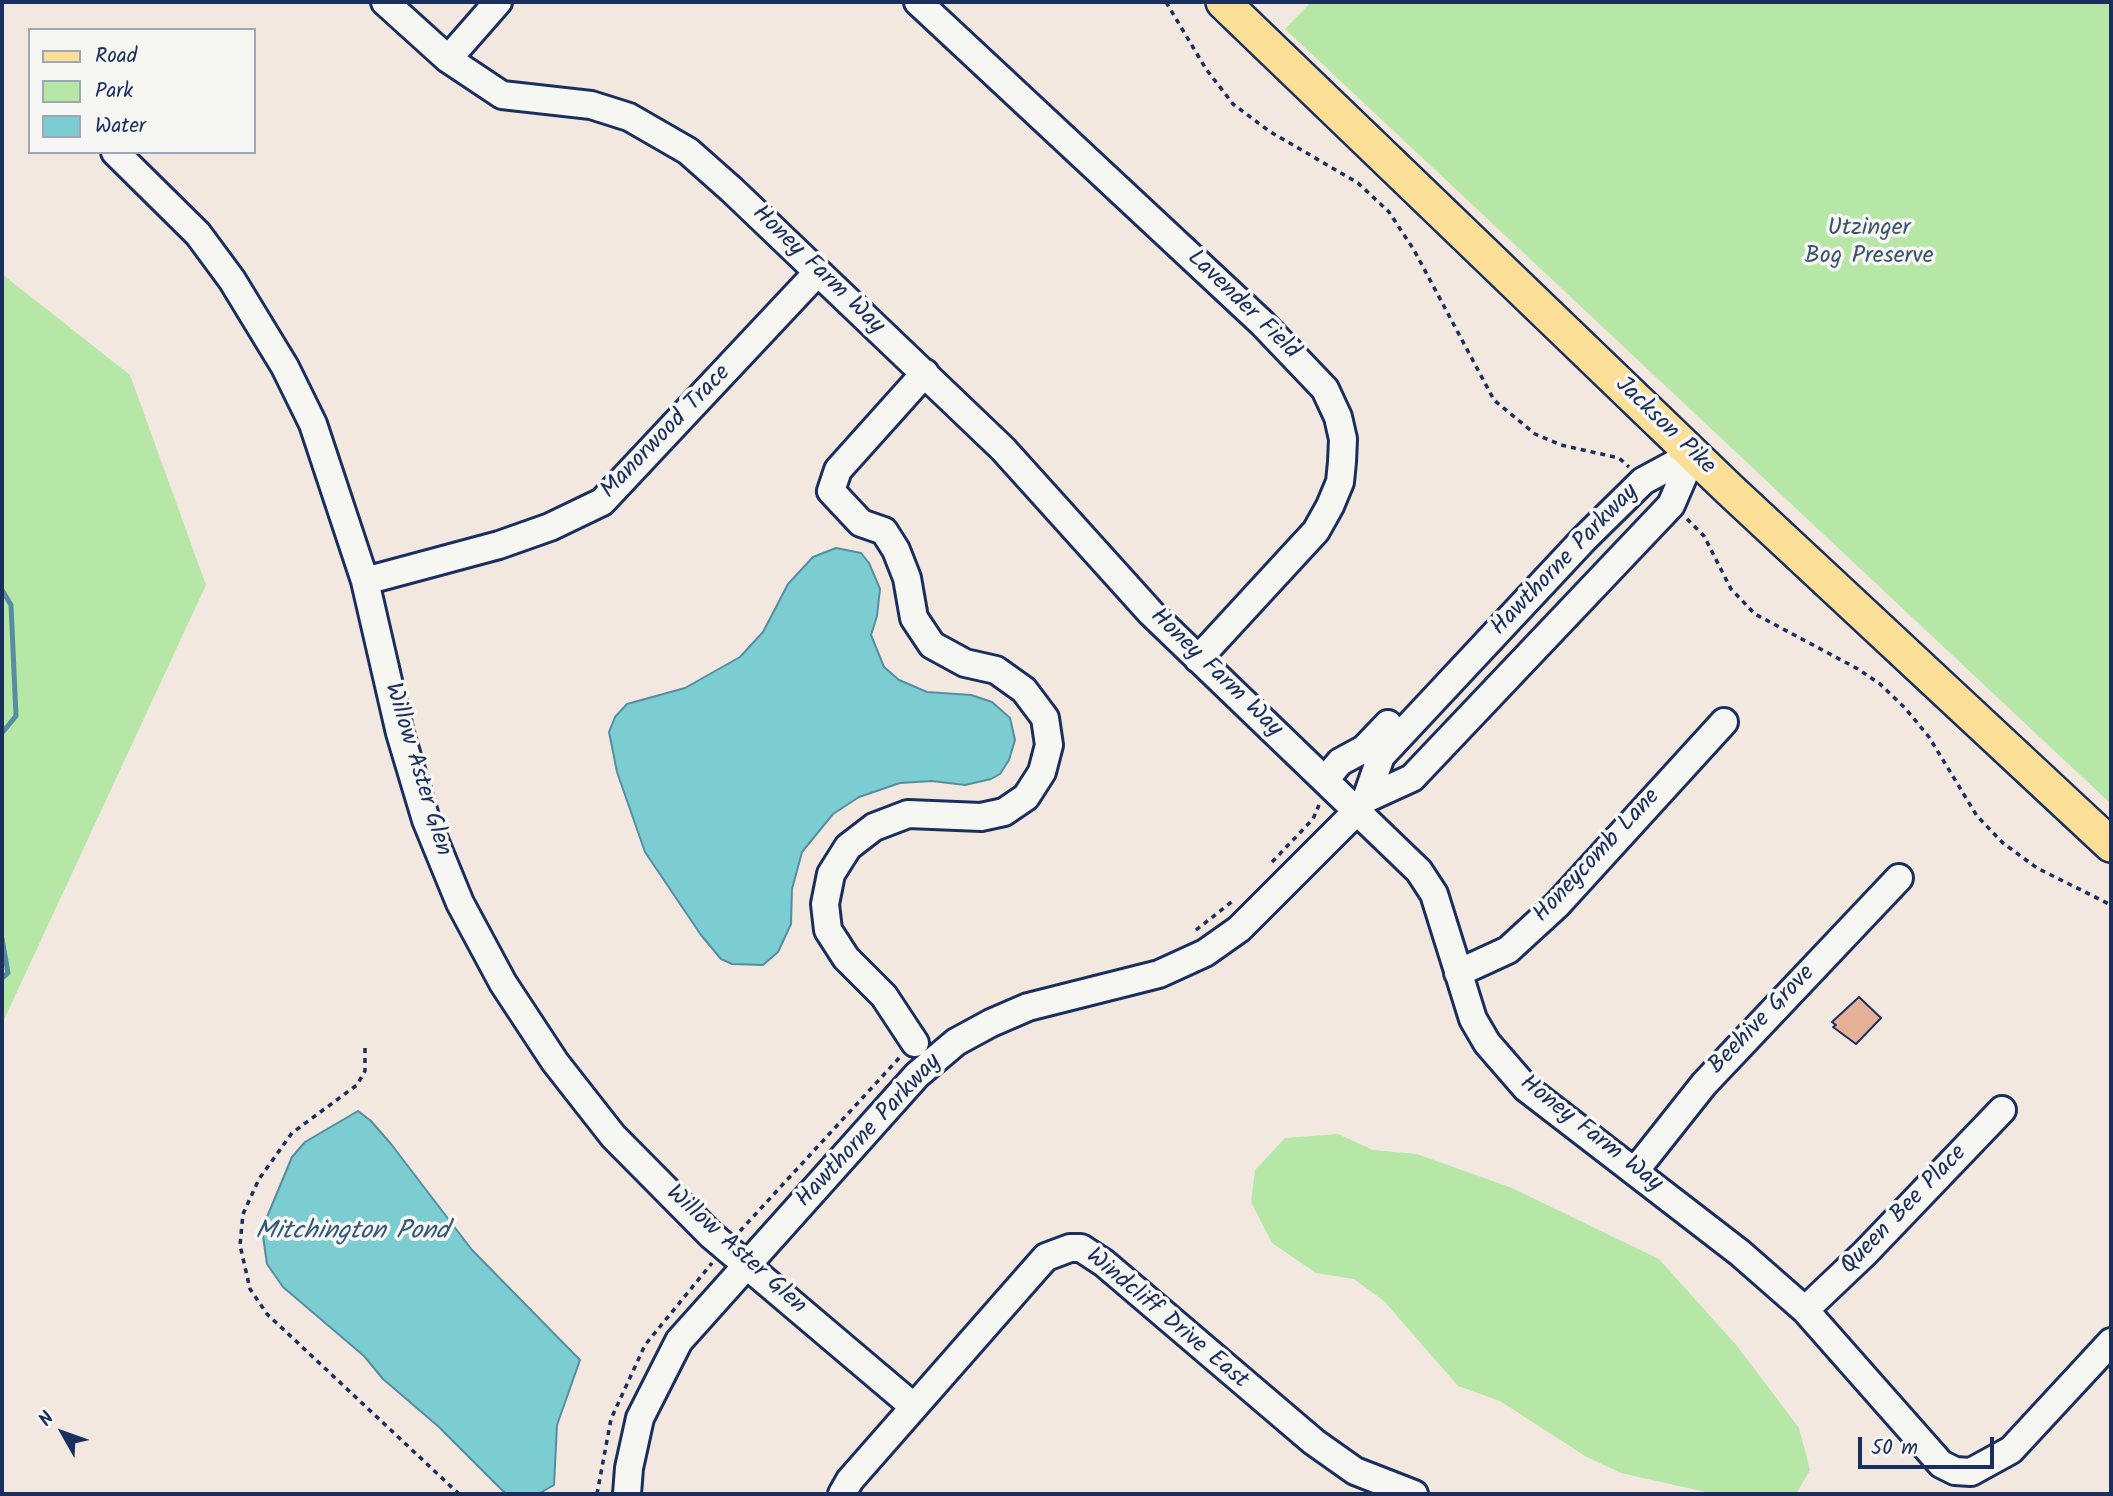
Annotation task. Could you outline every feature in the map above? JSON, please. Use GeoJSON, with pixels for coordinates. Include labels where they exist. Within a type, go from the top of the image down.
{"type":"FeatureCollection","features":[{"type":"Feature","properties":{"kind":"main road","name":"Jackson Pike"},"geometry":{"type":"LineString","coordinates":[[1223,2],[1693,454],[2111,845]]}},
{"type":"Feature","properties":{"kind":"street","name":"Honey Farm Way"},"geometry":{"type":"LineString","coordinates":[[385,2],[448,59],[502,95],[591,105],[629,117],[660,131],[688,151],[732,190],[1003,449],[1151,613],[1198,659],[1325,780],[1362,805],[1419,871],[1434,894],[1473,1019],[1487,1043],[1517,1078],[1740,1253],[1805,1310],[1941,1464],[1955,1471],[1971,1472],[2011,1450],[2111,1342]]}},
{"type":"Feature","properties":{"kind":"street"},"geometry":{"type":"LineString","coordinates":[[448,59],[498,2]]}},
{"type":"Feature","properties":{"kind":"street","name":"Lavender Field"},"geometry":{"type":"LineString","coordinates":[[918,2],[1262,323],[1325,389],[1338,417],[1343,439],[1340,482],[1316,531],[1198,659]]}},
{"type":"Feature","properties":{"kind":"street","name":"Willow Aster Glen"},"geometry":{"type":"LineString","coordinates":[[117,154],[198,234],[232,280],[285,368],[313,424],[365,581],[400,733],[426,820],[460,903],[503,983],[555,1062],[613,1136],[726,1247],[914,1407]]}},
{"type":"Feature","properties":{"kind":"street","name":"Manorwood Trace"},"geometry":{"type":"LineString","coordinates":[[365,581],[499,545],[550,527],[602,502],[817,273]]}},
{"type":"Feature","properties":{"kind":"street"},"geometry":{"type":"LineString","coordinates":[[915,1043],[884,996],[846,958],[828,930],[825,904],[831,874],[848,847],[874,827],[908,814],[981,817],[1004,812],[1026,797],[1042,772],[1049,745],[1045,718],[1024,690],[996,670],[965,663],[932,645],[914,618],[907,578],[896,550],[884,531],[860,523],[831,491],[838,470],[925,373]]}},
{"type":"Feature","properties":{"kind":"street","name":"Hawthorne Parkway"},"geometry":{"type":"LineString","coordinates":[[1362,805],[1381,756],[1584,540],[1643,481],[1693,454]]}},
{"type":"Feature","properties":{"kind":"street","name":"Hawthorne Parkway"},"geometry":{"type":"LineString","coordinates":[[627,1494],[629,1468],[640,1419],[679,1342],[917,1075],[957,1042],[1028,1007],[1159,974],[1205,953],[1239,929],[1362,805],[1412,778],[1671,505],[1693,454]]}},
{"type":"Feature","properties":{"kind":"street"},"geometry":{"type":"LineString","coordinates":[[1325,780],[1340,762],[1364,749],[1619,480],[1631,471]]}},
{"type":"Feature","properties":{"kind":"street","name":"Honeycomb Lane"},"geometry":{"type":"LineString","coordinates":[[1458,973],[1508,950],[1557,905],[1724,722]]}},
{"type":"Feature","properties":{"kind":"street","name":"Beehive Grove"},"geometry":{"type":"LineString","coordinates":[[1635,1171],[1704,1084],[1899,878]]}},
{"type":"Feature","properties":{"kind":"street","name":"Queen Bee Place"},"geometry":{"type":"LineString","coordinates":[[1805,1310],[1865,1254],[2002,1110]]}},
{"type":"Feature","properties":{"kind":"street","name":"Windcliff Drive East"},"geometry":{"type":"LineString","coordinates":[[914,1407],[1046,1257],[1057,1251],[1082,1248],[1104,1263],[1314,1442],[1355,1471],[1414,1494]]}},
{"type":"Feature","properties":{"kind":"street"},"geometry":{"type":"LineString","coordinates":[[842,1494],[914,1407]]}},
{"type":"Feature","properties":{"kind":"path"},"geometry":{"type":"LineString","coordinates":[[1268,867],[1313,819],[1320,806],[1311,797],[1325,780]]}},
{"type":"Feature","properties":{"kind":"path"},"geometry":{"type":"LineString","coordinates":[[1191,934],[1240,895]]}},
{"type":"Feature","properties":{"kind":"path"},"geometry":{"type":"LineString","coordinates":[[597,1494],[611,1419],[645,1345],[726,1247],[915,1043]]}},
{"type":"Feature","properties":{"kind":"path"},"geometry":{"type":"LineString","coordinates":[[365,1048],[365,1071],[357,1086],[292,1133],[259,1179],[243,1214],[240,1244],[250,1289],[267,1314],[458,1494]]}},
{"type":"Feature","properties":{"kind":"green space","name":"Utzinger Bog Preserve"},"geometry":{"type":"Polygon","coordinates":[[[1311,2],[2111,2],[2111,804],[1285,29],[1311,2]]]}},
{"type":"Feature","properties":{"kind":"green space"},"geometry":{"type":"Polygon","coordinates":[[[2,274],[130,375],[206,585],[2,1024],[2,274]]]}},
{"type":"Feature","properties":{"kind":"green space"},"geometry":{"type":"Polygon","coordinates":[[[1338,1134],[1373,1150],[1417,1154],[1512,1188],[1659,1259],[1737,1346],[1799,1428],[1810,1470],[1796,1494],[1714,1494],[1621,1473],[1585,1456],[1500,1401],[1458,1386],[1384,1301],[1354,1279],[1316,1273],[1272,1243],[1251,1202],[1255,1170],[1285,1138],[1338,1134]]]}},
{"type":"Feature","properties":{"kind":"water"},"geometry":{"type":"Polygon","coordinates":[[[836,548],[861,553],[869,563],[880,589],[877,616],[871,635],[884,667],[899,680],[927,692],[971,695],[992,702],[1010,718],[1015,740],[1009,760],[1000,774],[991,779],[965,785],[932,781],[900,783],[859,797],[833,814],[802,852],[792,889],[791,924],[778,952],[763,965],[732,964],[721,959],[701,935],[645,852],[617,772],[609,732],[615,717],[627,704],[685,688],[740,657],[763,632],[788,584],[813,557],[836,548]]]}},
{"type":"Feature","properties":{"kind":"water","name":"Mitchington Pond"},"geometry":{"type":"Polygon","coordinates":[[[358,1111],[371,1121],[391,1144],[472,1250],[580,1360],[557,1425],[554,1485],[540,1493],[505,1493],[439,1427],[383,1379],[364,1356],[283,1287],[267,1264],[262,1229],[292,1157],[305,1142],[358,1111]]]}},
{"type":"Feature","properties":{"kind":"building"},"geometry":{"type":"Polygon","coordinates":[[[1859,997],[1881,1018],[1856,1044],[1833,1027],[1836,1025],[1832,1022],[1859,997]]]}},
{"type":"Feature","properties":{"kind":"waterway"},"geometry":{"type":"LineString","coordinates":[[2,590],[11,605],[16,716],[2,733]]}},
{"type":"Feature","properties":{"kind":"waterway"},"geometry":{"type":"LineString","coordinates":[[2,939],[8,973],[2,978]]}}]}
